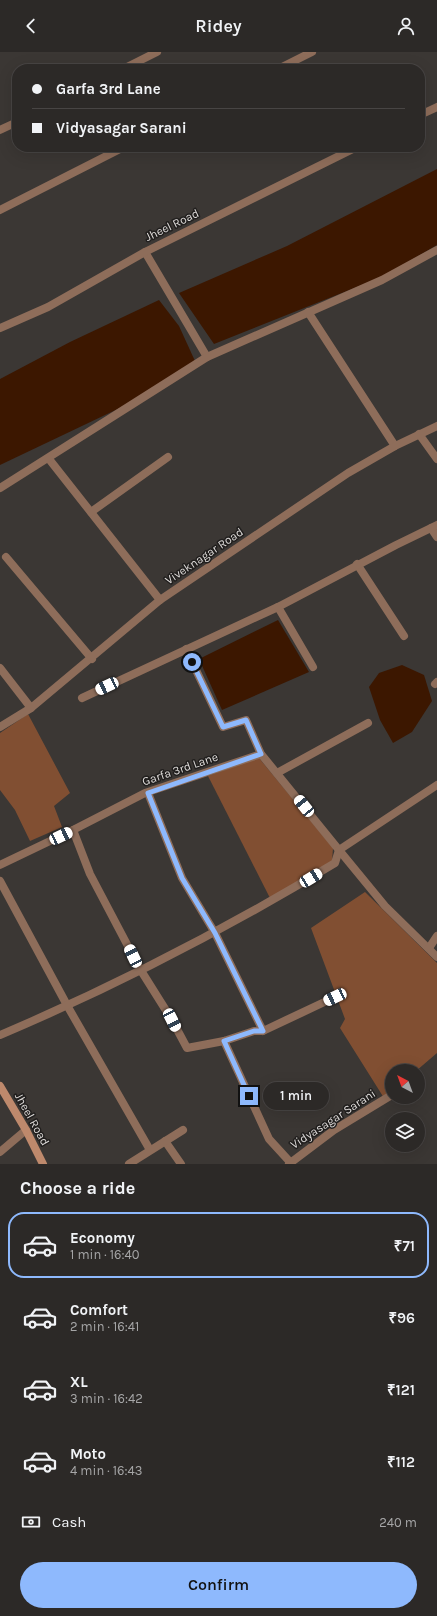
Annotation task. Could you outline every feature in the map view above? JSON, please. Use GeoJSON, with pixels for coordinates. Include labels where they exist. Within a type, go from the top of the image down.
{"type":"FeatureCollection","features":[{"type":"Feature","properties":{"kind":"street"},"geometry":{"type":"LineString","coordinates":[[132,64],[157,52]]}},
{"type":"Feature","properties":{"kind":"street"},"geometry":{"type":"LineString","coordinates":[[288,64],[312,52]]}},
{"type":"Feature","properties":{"kind":"street"},"geometry":{"type":"LineString","coordinates":[[425,113],[437,107]]}},
{"type":"Feature","properties":{"kind":"street"},"geometry":{"type":"LineString","coordinates":[[0,130],[12,124]]}},
{"type":"Feature","properties":{"kind":"street"},"geometry":{"type":"LineString","coordinates":[[0,210],[114,152]]}},
{"type":"Feature","properties":{"kind":"street","name":"Jheel Road"},"geometry":{"type":"LineString","coordinates":[[0,328],[48,307],[145,252],[347,152]]}},
{"type":"Feature","properties":{"kind":"street"},"geometry":{"type":"LineString","coordinates":[[0,488],[207,357],[382,280],[437,250]]}},
{"type":"Feature","properties":{"kind":"street"},"geometry":{"type":"LineString","coordinates":[[145,252],[207,357]]}},
{"type":"Feature","properties":{"kind":"street"},"geometry":{"type":"LineString","coordinates":[[308,312],[395,446]]}},
{"type":"Feature","properties":{"kind":"street","name":"Viveknagar Road"},"geometry":{"type":"LineString","coordinates":[[0,727],[30,708],[92,659],[160,600],[348,473],[395,446],[437,426]]}},
{"type":"Feature","properties":{"kind":"street"},"geometry":{"type":"LineString","coordinates":[[419,434],[437,459]]}},
{"type":"Feature","properties":{"kind":"street"},"geometry":{"type":"LineString","coordinates":[[91,512],[168,457]]}},
{"type":"Feature","properties":{"kind":"street"},"geometry":{"type":"LineString","coordinates":[[49,458],[160,600]]}},
{"type":"Feature","properties":{"kind":"street"},"geometry":{"type":"LineString","coordinates":[[82,698],[278,607],[357,564],[434,527],[437,537]]}},
{"type":"Feature","properties":{"kind":"street"},"geometry":{"type":"LineString","coordinates":[[6,557],[92,659]]}},
{"type":"Feature","properties":{"kind":"street"},"geometry":{"type":"LineString","coordinates":[[357,564],[404,636]]}},
{"type":"Feature","properties":{"kind":"street"},"geometry":{"type":"LineString","coordinates":[[278,607],[313,667]]}},
{"type":"Feature","properties":{"kind":"street"},"geometry":{"type":"LineString","coordinates":[[186,649],[223,727],[246,720],[261,754],[385,906],[437,956]]}},
{"type":"Feature","properties":{"kind":"street"},"geometry":{"type":"LineString","coordinates":[[0,668],[30,708]]}},
{"type":"Feature","properties":{"kind":"street"},"geometry":{"type":"LineString","coordinates":[[277,773],[368,724]]}},
{"type":"Feature","properties":{"kind":"street","name":"Garfa 3rd Lane"},"geometry":{"type":"LineString","coordinates":[[0,865],[148,793],[261,754]]}},
{"type":"Feature","properties":{"kind":"street"},"geometry":{"type":"LineString","coordinates":[[0,1035],[68,1007],[140,969],[215,933],[335,863],[339,850],[437,785]]}},
{"type":"Feature","properties":{"kind":"street"},"geometry":{"type":"LineString","coordinates":[[148,793],[182,878],[215,933],[263,1031]]}},
{"type":"Feature","properties":{"kind":"street"},"geometry":{"type":"LineString","coordinates":[[73,830],[90,874],[140,969],[172,1020],[187,1048],[224,1041],[254,1031],[263,1031],[335,997]]}},
{"type":"Feature","properties":{"kind":"street"},"geometry":{"type":"LineString","coordinates":[[0,881],[68,1007],[150,1150]]}},
{"type":"Feature","properties":{"kind":"street"},"geometry":{"type":"LineString","coordinates":[[429,948],[437,936]]}},
{"type":"Feature","properties":{"kind":"street","name":"Vidyasagar Sarani"},"geometry":{"type":"LineString","coordinates":[[224,1041],[270,1139],[290,1163],[334,1130],[385,1099]]}},
{"type":"Feature","properties":{"kind":"street","name":"Jheel Road"},"geometry":{"type":"LineString","coordinates":[[0,1086],[26,1130],[43,1164]]}},
{"type":"Feature","properties":{"kind":"street"},"geometry":{"type":"LineString","coordinates":[[0,1152],[26,1130]]}},
{"type":"Feature","properties":{"kind":"street"},"geometry":{"type":"LineString","coordinates":[[129,1164],[183,1130]]}},
{"type":"Feature","properties":{"kind":"street"},"geometry":{"type":"LineString","coordinates":[[165,1141],[181,1164]]}},
{"type":"Feature","properties":{"kind":"shaded area"},"geometry":{"type":"Polygon","coordinates":[[[437,169],[437,245],[382,277],[214,344],[179,293],[287,246],[437,169]]]}},
{"type":"Feature","properties":{"kind":"shaded area"},"geometry":{"type":"Polygon","coordinates":[[[159,300],[179,326],[195,361],[145,396],[0,465],[0,379],[70,342],[159,300]]]}},
{"type":"Feature","properties":{"kind":"shaded area"},"geometry":{"type":"Polygon","coordinates":[[[278,620],[309,672],[222,710],[199,659],[278,620]]]}},
{"type":"Feature","properties":{"kind":"shaded area"},"geometry":{"type":"Polygon","coordinates":[[[402,665],[424,675],[432,701],[412,732],[393,743],[380,720],[369,687],[379,673],[402,665]]]}},
{"type":"Feature","properties":{"kind":"shaded area"},"geometry":{"type":"Polygon","coordinates":[[[28,714],[70,793],[54,806],[62,827],[30,841],[15,810],[0,790],[0,733],[28,714]]]}},
{"type":"Feature","properties":{"kind":"shaded area"},"geometry":{"type":"Polygon","coordinates":[[[259,758],[333,848],[332,861],[271,900],[208,776],[259,758]]]}},
{"type":"Feature","properties":{"kind":"shaded area"},"geometry":{"type":"Polygon","coordinates":[[[365,892],[437,963],[437,1053],[424,1064],[385,1064],[384,1098],[340,1028],[345,1019],[311,928],[365,892]]]}},
{"type":"Feature","properties":{"kind":"route"},"geometry":{"type":"LineString","coordinates":[[192,662],[223,727],[246,720],[261,754],[148,793],[182,878],[215,933],[263,1031],[254,1031],[224,1041],[249,1096]]}}]}
